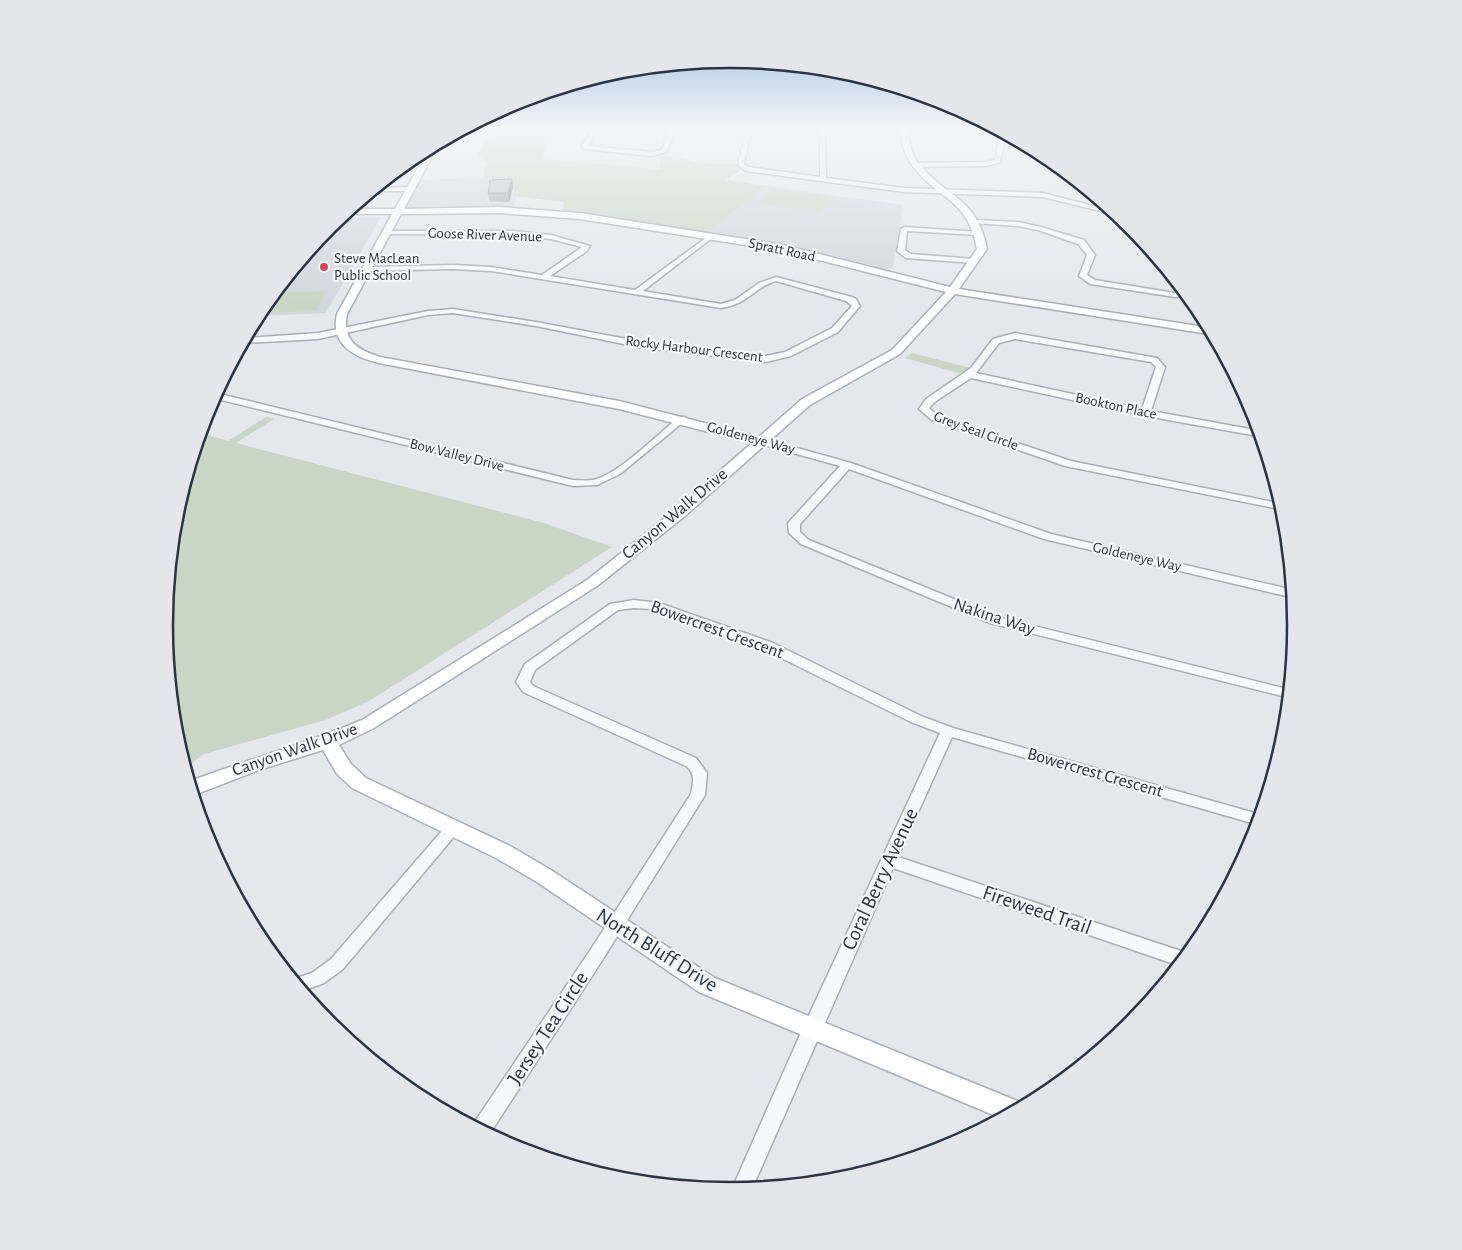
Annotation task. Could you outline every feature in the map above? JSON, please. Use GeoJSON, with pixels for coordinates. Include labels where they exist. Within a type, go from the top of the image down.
{"type":"FeatureCollection","features":[{"type":"Feature","properties":{"kind":"street"},"geometry":{"type":"LineString","coordinates":[[251,341],[306,338],[342,332],[340,325],[342,314],[412,186]]}},
{"type":"Feature","properties":{"kind":"street"},"geometry":{"type":"LineString","coordinates":[[876,186],[904,190],[1043,195],[1104,211]]}},
{"type":"Feature","properties":{"kind":"street"},"geometry":{"type":"LineString","coordinates":[[940,186],[967,210],[976,222],[1025,225],[1081,242],[1092,258],[1083,276],[1094,282],[1180,295]]}},
{"type":"Feature","properties":{"kind":"street"},"geometry":{"type":"LineString","coordinates":[[384,190],[411,189]]}},
{"type":"Feature","properties":{"kind":"street","name":"Spratt Road"},"geometry":{"type":"LineString","coordinates":[[357,212],[500,210],[553,212],[783,248],[953,291],[1205,331]]}},
{"type":"Feature","properties":{"kind":"street","name":"Canyon Walk Drive"},"geometry":{"type":"LineString","coordinates":[[197,786],[252,765],[328,742],[380,718],[592,583],[680,513],[806,402],[896,352],[953,291],[982,249],[976,222]]}},
{"type":"Feature","properties":{"kind":"street"},"geometry":{"type":"LineString","coordinates":[[974,261],[909,256],[901,251],[904,229],[978,233]]}},
{"type":"Feature","properties":{"kind":"street","name":"Goose River Avenue"},"geometry":{"type":"LineString","coordinates":[[387,233],[512,233],[551,237],[586,246],[542,278]]}},
{"type":"Feature","properties":{"kind":"street"},"geometry":{"type":"LineString","coordinates":[[636,293],[710,236]]}},
{"type":"Feature","properties":{"kind":"street","name":"Rocky Harbour Crescent"},"geometry":{"type":"LineString","coordinates":[[342,332],[428,314],[454,311],[536,324],[643,345],[766,359],[788,354],[836,330],[856,306],[854,301],[849,299],[776,279],[766,281],[740,303],[727,306],[491,269],[453,267],[366,269]]}},
{"type":"Feature","properties":{"kind":"street","name":"Goldeneye Way"},"geometry":{"type":"LineString","coordinates":[[342,332],[349,346],[358,353],[371,358],[619,405],[682,420],[847,465],[1048,537],[1287,592]]}},
{"type":"Feature","properties":{"kind":"street","name":"Grey Seal Circle"},"geometry":{"type":"LineString","coordinates":[[1146,413],[1161,367],[1154,360],[1020,336],[996,340],[980,366],[971,375],[928,402],[924,407],[926,412],[935,418],[1069,464],[1276,505]]}},
{"type":"Feature","properties":{"kind":"street","name":"Bookton Place"},"geometry":{"type":"LineString","coordinates":[[971,375],[1146,413],[1254,433]]}},
{"type":"Feature","properties":{"kind":"street","name":"Bow Valley Drive"},"geometry":{"type":"LineString","coordinates":[[222,398],[579,483],[596,482],[614,475],[682,420]]}},
{"type":"Feature","properties":{"kind":"street","name":"Nakina Way"},"geometry":{"type":"LineString","coordinates":[[847,465],[794,523],[795,533],[805,542],[994,620],[1284,693]]}},
{"type":"Feature","properties":{"kind":"street","name":"Bowercrest Crescent"},"geometry":{"type":"LineString","coordinates":[[615,925],[698,795],[701,775],[697,766],[685,758],[528,689],[523,682],[530,667],[614,608],[628,603],[655,606],[768,646],[916,719],[948,731],[1254,818]]}},
{"type":"Feature","properties":{"kind":"street","name":"Coral Berry Avenue"},"geometry":{"type":"LineString","coordinates":[[745,1182],[812,1028],[948,731]]}},
{"type":"Feature","properties":{"kind":"street","name":"North Bluff Drive"},"geometry":{"type":"LineString","coordinates":[[328,742],[344,769],[352,778],[378,793],[503,852],[544,876],[706,986],[1008,1109]]}},
{"type":"Feature","properties":{"kind":"street"},"geometry":{"type":"LineString","coordinates":[[304,983],[318,978],[337,964],[452,829]]}},
{"type":"Feature","properties":{"kind":"street","name":"Fireweed Trail"},"geometry":{"type":"LineString","coordinates":[[889,860],[1178,958]]}},
{"type":"Feature","properties":{"kind":"street","name":"Jersey Tea Circle"},"geometry":{"type":"LineString","coordinates":[[484,1125],[615,925]]}},
{"type":"Feature","properties":{"kind":"shaded area"},"geometry":{"type":"Polygon","coordinates":[[[417,186],[520,186],[513,209],[403,210],[417,186]]]}},
{"type":"Feature","properties":{"kind":"shaded area"},"geometry":{"type":"Polygon","coordinates":[[[768,186],[903,205],[893,267],[886,270],[807,250],[707,232],[768,186]]]}},
{"type":"Feature","properties":{"kind":"shaded area","name":"Steve MacLean Public School"},"geometry":{"type":"Polygon","coordinates":[[[381,217],[326,313],[267,316],[312,257],[351,218],[381,217]]]}},
{"type":"Feature","properties":{"kind":"green space"},"geometry":{"type":"Polygon","coordinates":[[[516,186],[768,186],[707,232],[563,210],[564,202],[513,196],[516,186]]]}},
{"type":"Feature","properties":{"kind":"green space"},"geometry":{"type":"Polygon","coordinates":[[[776,189],[836,198],[819,212],[758,203],[776,189]]]}},
{"type":"Feature","properties":{"kind":"green space"},"geometry":{"type":"Polygon","coordinates":[[[325,291],[317,311],[269,313],[284,293],[325,291]]]}},
{"type":"Feature","properties":{"kind":"green space"},"geometry":{"type":"Polygon","coordinates":[[[912,353],[971,368],[962,374],[905,358],[912,353]]]}},
{"type":"Feature","properties":{"kind":"green space"},"geometry":{"type":"Polygon","coordinates":[[[266,417],[274,419],[236,443],[544,523],[612,547],[369,701],[326,720],[204,754],[191,764],[178,698],[175,661],[173,625],[178,552],[192,481],[207,435],[228,441],[266,417]]]}},
{"type":"Feature","properties":{"kind":"building"},"geometry":{"type":"Polygon","coordinates":[[[489,186],[510,186],[508,193],[488,193],[489,186]]]}},
{"type":"Feature","properties":{"kind":"place","name":"Steve MacLean Public School"},"geometry":{"type":"Point","coordinates":[324,267]}}]}
